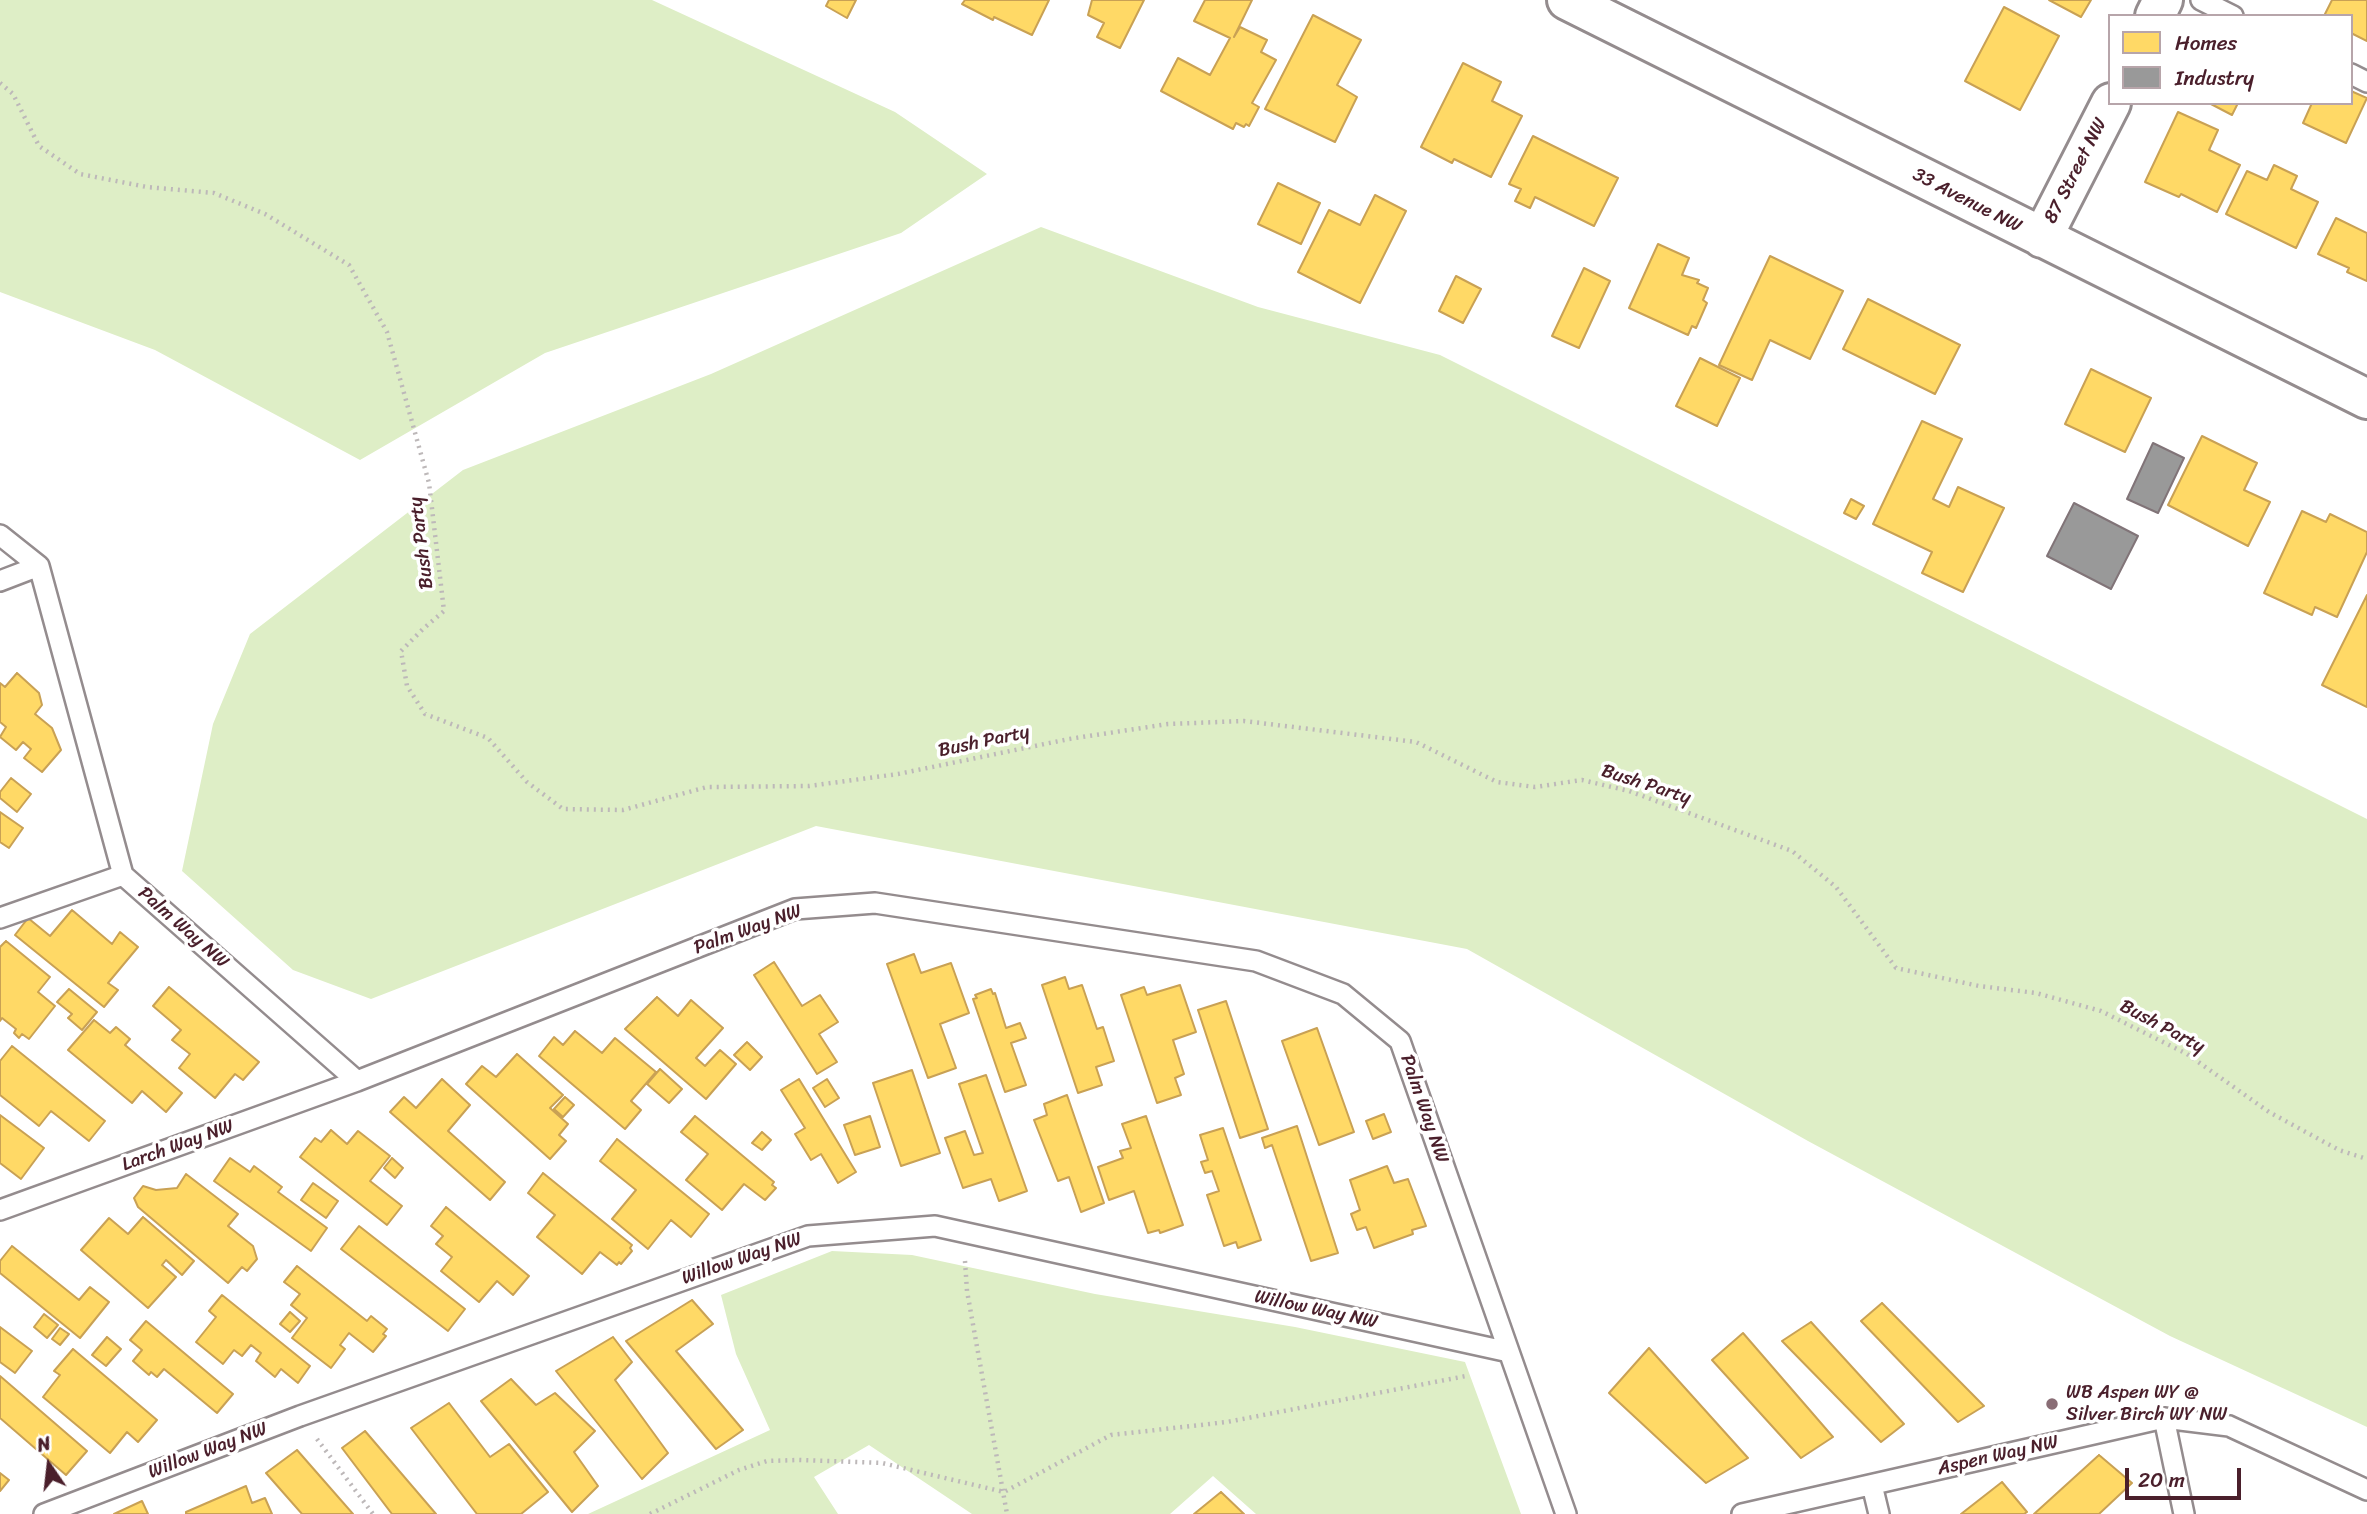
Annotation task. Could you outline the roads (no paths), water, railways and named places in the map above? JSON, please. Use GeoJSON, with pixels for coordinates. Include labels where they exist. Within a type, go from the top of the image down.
{"type":"FeatureCollection","features":[{"type":"Feature","properties":{"kind":"street","name":"33 Avenue NW"},"geometry":{"type":"LineString","coordinates":[[1567,0],[2367,399]]}},
{"type":"Feature","properties":{"kind":"street","name":"87 Street NW"},"geometry":{"type":"LineString","coordinates":[[2042,238],[2110,105]]}},
{"type":"Feature","properties":{"kind":"lane"},"geometry":{"type":"LineString","coordinates":[[2202,0],[2229,14]]}},
{"type":"Feature","properties":{"kind":"lane"},"geometry":{"type":"LineString","coordinates":[[0,536],[39,566]]}},
{"type":"Feature","properties":{"kind":"lane"},"geometry":{"type":"LineString","coordinates":[[0,581],[39,566]]}},
{"type":"Feature","properties":{"kind":"lane","name":"Palm Way NW"},"geometry":{"type":"LineString","coordinates":[[39,566],[123,875],[356,1081],[795,909],[875,903],[1256,961],[1343,994],[1400,1041],[1566,1514]]}},
{"type":"Feature","properties":{"kind":"lane"},"geometry":{"type":"LineString","coordinates":[[0,918],[123,875]]}},
{"type":"Feature","properties":{"kind":"lane","name":"Larch Way NW"},"geometry":{"type":"LineString","coordinates":[[0,1210],[356,1081]]}},
{"type":"Feature","properties":{"kind":"lane","name":"Willow Way NW"},"geometry":{"type":"LineString","coordinates":[[44,1514],[300,1416],[808,1236],[935,1226],[1509,1352]]}},
{"type":"Feature","properties":{"kind":"lane"},"geometry":{"type":"LineString","coordinates":[[2164,1418],[2183,1514]]}},
{"type":"Feature","properties":{"kind":"lane","name":"Aspen Way NW"},"geometry":{"type":"LineString","coordinates":[[1742,1514],[2164,1418],[2230,1426],[2367,1490]]}},
{"type":"Feature","properties":{"kind":"lane"},"geometry":{"type":"LineString","coordinates":[[1872,1485],[1879,1514]]}},
{"type":"Feature","properties":{"kind":"place","name":"WB Aspen WY @ Silver Birch WY NW"},"geometry":{"type":"Point","coordinates":[2052,1404]}}]}
